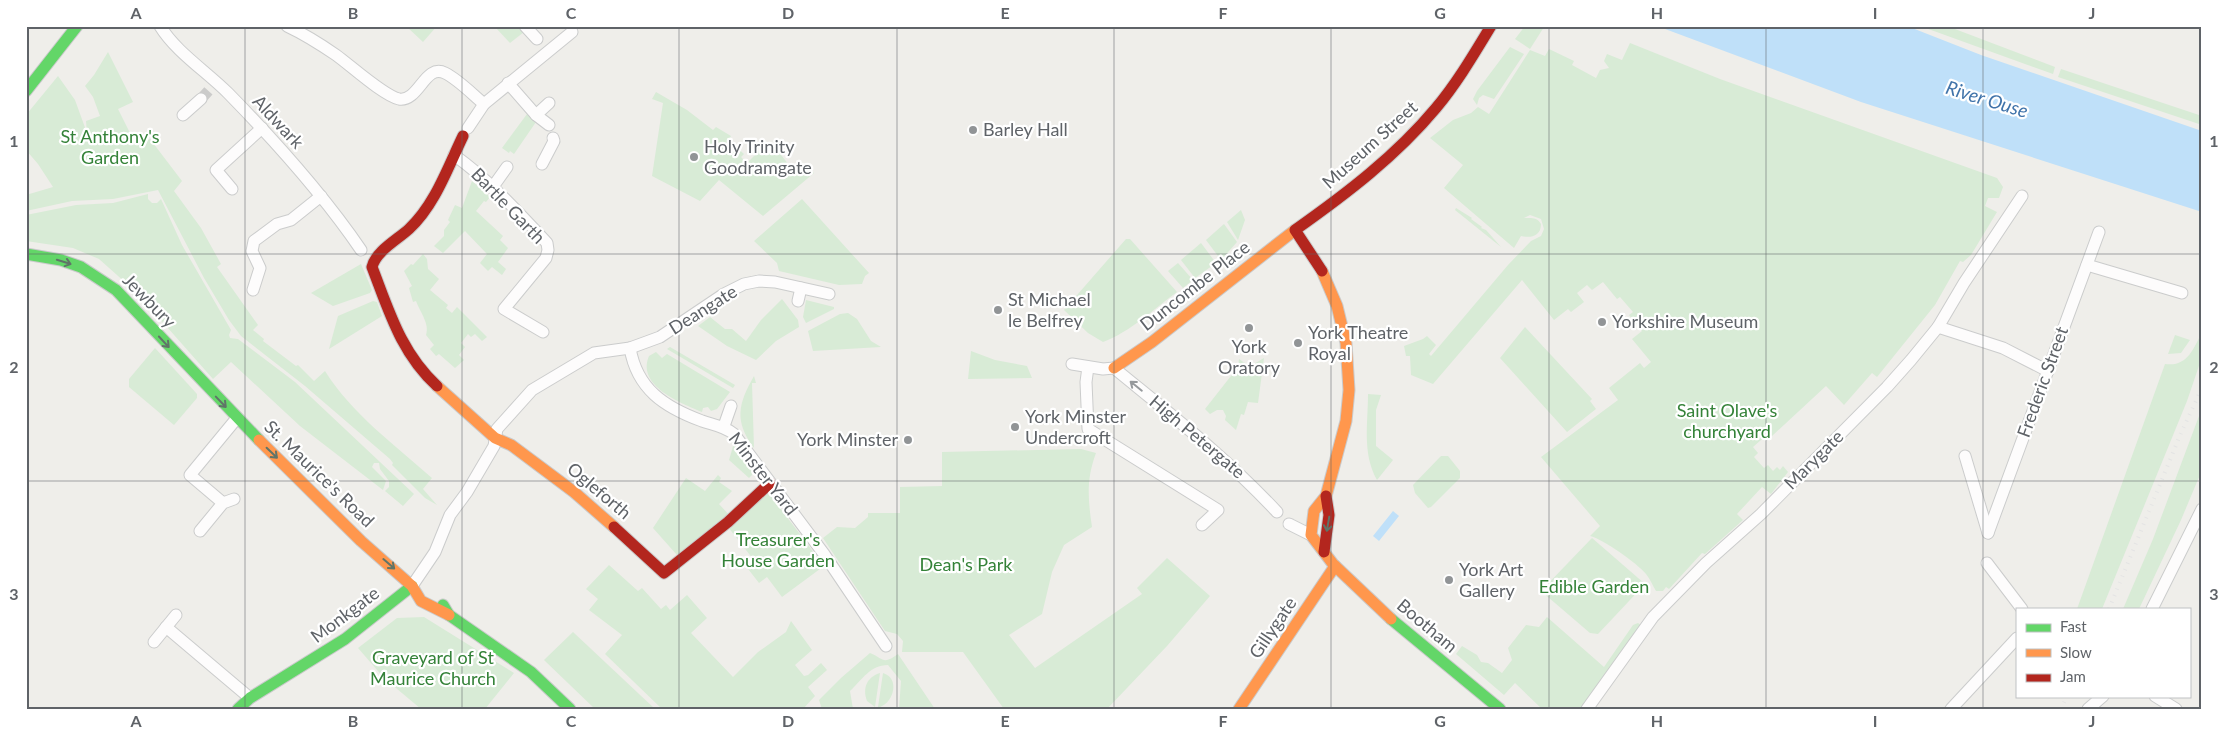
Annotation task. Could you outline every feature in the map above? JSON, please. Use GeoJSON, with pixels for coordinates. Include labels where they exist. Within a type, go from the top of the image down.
{"type":"FeatureCollection","features":[{"type":"Feature","properties":{"kind":"main road"},"geometry":{"type":"LineString","coordinates":[[26,92],[77,26]]}},
{"type":"Feature","properties":{"kind":"main road","name":"Museum Street"},"geometry":{"type":"LineString","coordinates":[[1295,230],[1327,207],[1406,141],[1448,92],[1491,26]]}},
{"type":"Feature","properties":{"kind":"main road"},"geometry":{"type":"LineString","coordinates":[[466,132],[430,204],[411,227],[374,259],[372,267],[387,307],[408,352],[429,378],[495,438]]}},
{"type":"Feature","properties":{"kind":"main road"},"geometry":{"type":"LineString","coordinates":[[1295,230],[1318,263],[1337,306],[1346,343],[1349,390],[1346,421],[1326,496],[1314,511],[1311,535]]}},
{"type":"Feature","properties":{"kind":"main road","name":"Duncombe Place"},"geometry":{"type":"LineString","coordinates":[[1114,368],[1159,336],[1295,230]]}},
{"type":"Feature","properties":{"kind":"main road","name":"Jewbury"},"geometry":{"type":"LineString","coordinates":[[26,254],[61,260],[81,267],[104,281],[116,290],[204,385]]}},
{"type":"Feature","properties":{"kind":"main road","name":"St. Maurice's Road"},"geometry":{"type":"LineString","coordinates":[[204,385],[361,541],[412,586],[425,588],[439,599],[449,614],[531,672],[570,709]]}},
{"type":"Feature","properties":{"kind":"main road","name":"Ogleforth"},"geometry":{"type":"LineString","coordinates":[[495,438],[511,445],[574,492],[664,573],[728,522],[770,483]]}},
{"type":"Feature","properties":{"kind":"main road"},"geometry":{"type":"LineString","coordinates":[[1324,552],[1329,514],[1326,496]]}},
{"type":"Feature","properties":{"kind":"main road","name":"Bootham"},"geometry":{"type":"LineString","coordinates":[[1311,535],[1312,540],[1335,566],[1397,623],[1500,709]]}},
{"type":"Feature","properties":{"kind":"main road","name":"Gillygate"},"geometry":{"type":"LineString","coordinates":[[1239,709],[1335,566]]}},
{"type":"Feature","properties":{"kind":"main road","name":"Monkgate"},"geometry":{"type":"LineString","coordinates":[[238,709],[250,698],[345,639],[412,586]]}},
{"type":"Feature","properties":{"kind":"street","name":"Aldwark"},"geometry":{"type":"LineString","coordinates":[[160,26],[174,44],[214,86],[262,128],[321,196],[361,250]]}},
{"type":"Feature","properties":{"kind":"street"},"geometry":{"type":"LineString","coordinates":[[286,26],[336,55],[392,96],[405,99],[411,96],[431,74],[444,72],[484,104]]}},
{"type":"Feature","properties":{"kind":"street"},"geometry":{"type":"LineString","coordinates":[[526,26],[542,45]]}},
{"type":"Feature","properties":{"kind":"street"},"geometry":{"type":"LineString","coordinates":[[466,132],[484,104],[508,82],[542,45],[572,32]]}},
{"type":"Feature","properties":{"kind":"street"},"geometry":{"type":"LineString","coordinates":[[508,82],[536,115],[549,125]]}},
{"type":"Feature","properties":{"kind":"street"},"geometry":{"type":"LineString","coordinates":[[183,115],[201,99]]}},
{"type":"Feature","properties":{"kind":"street"},"geometry":{"type":"LineString","coordinates":[[536,115],[550,103]]}},
{"type":"Feature","properties":{"kind":"street"},"geometry":{"type":"LineString","coordinates":[[232,189],[216,170],[262,128]]}},
{"type":"Feature","properties":{"kind":"street"},"geometry":{"type":"LineString","coordinates":[[542,164],[554,141],[552,138]]}},
{"type":"Feature","properties":{"kind":"street","name":"Bartle Garth"},"geometry":{"type":"LineString","coordinates":[[454,156],[511,204],[547,243],[546,258],[504,309],[543,332]]}},
{"type":"Feature","properties":{"kind":"street"},"geometry":{"type":"LineString","coordinates":[[492,188],[507,167]]}},
{"type":"Feature","properties":{"kind":"street"},"geometry":{"type":"LineString","coordinates":[[253,290],[260,268],[252,250],[254,241],[277,224],[291,220],[321,196]]}},
{"type":"Feature","properties":{"kind":"street","name":"Marygate"},"geometry":{"type":"LineString","coordinates":[[1587,709],[1653,617],[1706,563],[1761,514],[1887,388],[1938,326],[2022,196]]}},
{"type":"Feature","properties":{"kind":"street","name":"Frederic Street"},"geometry":{"type":"LineString","coordinates":[[1965,456],[1988,532],[2099,232]]}},
{"type":"Feature","properties":{"kind":"street"},"geometry":{"type":"LineString","coordinates":[[2087,265],[2182,293]]}},
{"type":"Feature","properties":{"kind":"street","name":"Deangate"},"geometry":{"type":"LineString","coordinates":[[495,438],[497,429],[532,390],[584,358],[605,350],[630,348],[668,333],[724,294],[744,284],[759,281],[775,282],[829,294]]}},
{"type":"Feature","properties":{"kind":"street"},"geometry":{"type":"LineString","coordinates":[[798,301],[801,288]]}},
{"type":"Feature","properties":{"kind":"street"},"geometry":{"type":"LineString","coordinates":[[1938,326],[2004,348],[2048,371]]}},
{"type":"Feature","properties":{"kind":"street"},"geometry":{"type":"LineString","coordinates":[[630,348],[633,366],[642,382],[651,392],[689,416],[724,426],[731,406]]}},
{"type":"Feature","properties":{"kind":"street"},"geometry":{"type":"LineString","coordinates":[[1072,364],[1114,368]]}},
{"type":"Feature","properties":{"kind":"street"},"geometry":{"type":"LineString","coordinates":[[1088,367],[1086,382],[1088,429],[1218,510],[1202,525]]}},
{"type":"Feature","properties":{"kind":"street","name":"High Petergate"},"geometry":{"type":"LineString","coordinates":[[1114,368],[1191,430],[1252,484],[1277,512]]}},
{"type":"Feature","properties":{"kind":"street"},"geometry":{"type":"LineString","coordinates":[[200,531],[228,501],[190,475],[237,418]]}},
{"type":"Feature","properties":{"kind":"street","name":"Minster Yard"},"geometry":{"type":"LineString","coordinates":[[724,426],[734,434],[824,554],[886,646]]}},
{"type":"Feature","properties":{"kind":"street","name":"Monkgate"},"geometry":{"type":"LineString","coordinates":[[412,586],[436,552],[446,523],[494,446],[495,438]]}},
{"type":"Feature","properties":{"kind":"street"},"geometry":{"type":"LineString","coordinates":[[2152,608],[2202,509]]}},
{"type":"Feature","properties":{"kind":"street"},"geometry":{"type":"LineString","coordinates":[[1289,524],[1311,535]]}},
{"type":"Feature","properties":{"kind":"street"},"geometry":{"type":"LineString","coordinates":[[1986,563],[2021,608]]}},
{"type":"Feature","properties":{"kind":"street"},"geometry":{"type":"LineString","coordinates":[[154,642],[176,614]]}},
{"type":"Feature","properties":{"kind":"street"},"geometry":{"type":"LineString","coordinates":[[166,627],[250,698]]}},
{"type":"Feature","properties":{"kind":"street"},"geometry":{"type":"LineString","coordinates":[[1951,709],[2016,639]]}},
{"type":"Feature","properties":{"kind":"street"},"geometry":{"type":"LineString","coordinates":[[2158,698],[2176,709]]}},
{"type":"Feature","properties":{"kind":"green space"},"geometry":{"type":"Polygon","coordinates":[[[406,26],[437,26],[423,42],[406,26]]]}},
{"type":"Feature","properties":{"kind":"green space"},"geometry":{"type":"Polygon","coordinates":[[[519,26],[524,32],[510,43],[495,27],[519,26]]]}},
{"type":"Feature","properties":{"kind":"green space"},"geometry":{"type":"Polygon","coordinates":[[[1525,26],[1544,27],[1530,49],[1515,39],[1525,26]]]}},
{"type":"Feature","properties":{"kind":"green space"},"geometry":{"type":"Polygon","coordinates":[[[1920,26],[1947,26],[2055,67],[2053,74],[1920,26]]]}},
{"type":"Feature","properties":{"kind":"green space","name":"Saint Olave's churchyard"},"geometry":{"type":"Polygon","coordinates":[[[1630,43],[1720,79],[1997,178],[2003,187],[1999,198],[1988,198],[1985,206],[1997,212],[1971,255],[1963,262],[1960,261],[1935,305],[1877,377],[1872,373],[1844,405],[1826,386],[1772,436],[1769,433],[1753,447],[1758,453],[1754,457],[1764,468],[1768,465],[1773,471],[1777,467],[1780,470],[1783,466],[1788,472],[1771,494],[1762,487],[1737,514],[1743,520],[1705,554],[1702,553],[1669,589],[1666,587],[1663,591],[1656,591],[1642,569],[1628,558],[1611,546],[1590,536],[1600,526],[1541,457],[1618,400],[1609,388],[1640,363],[1644,368],[1651,362],[1632,339],[1642,331],[1629,315],[1633,312],[1620,297],[1617,299],[1603,282],[1592,290],[1587,285],[1577,293],[1584,302],[1571,312],[1568,309],[1554,320],[1522,280],[1433,384],[1411,375],[1410,356],[1406,356],[1404,346],[1427,336],[1436,345],[1429,354],[1431,356],[1508,265],[1531,241],[1541,236],[1544,229],[1541,219],[1530,215],[1524,218],[1538,220],[1541,228],[1534,236],[1521,236],[1514,248],[1444,188],[1463,165],[1430,138],[1453,120],[1471,113],[1478,107],[1489,114],[1530,50],[1545,56],[1549,49],[1574,61],[1572,65],[1596,78],[1600,70],[1609,68],[1604,61],[1607,54],[1622,60],[1630,43]]]}},
{"type":"Feature","properties":{"kind":"green space"},"geometry":{"type":"Polygon","coordinates":[[[1510,47],[1524,54],[1494,99],[1483,95],[1479,98],[1477,105],[1473,99],[1477,91],[1510,47]]]}},
{"type":"Feature","properties":{"kind":"green space","name":"St Anthony's Garden"},"geometry":{"type":"Polygon","coordinates":[[[108,52],[133,102],[118,109],[136,145],[150,139],[182,181],[174,191],[201,228],[221,264],[217,267],[258,325],[253,330],[264,339],[263,341],[296,366],[298,365],[314,381],[325,371],[336,387],[361,415],[432,478],[423,489],[437,505],[425,498],[392,465],[393,463],[390,459],[305,386],[241,336],[229,320],[204,278],[158,190],[113,199],[72,201],[26,211],[26,195],[53,187],[26,150],[26,115],[58,76],[75,100],[87,133],[86,121],[100,116],[93,97],[85,86],[108,52]]]}},
{"type":"Feature","properties":{"kind":"green space"},"geometry":{"type":"Polygon","coordinates":[[[2061,69],[2202,116],[2202,125],[2058,77],[2061,69]]]}},
{"type":"Feature","properties":{"kind":"green space"},"geometry":{"type":"Polygon","coordinates":[[[656,92],[687,110],[713,130],[716,127],[731,136],[733,144],[744,154],[741,157],[747,163],[762,148],[771,145],[773,151],[778,151],[796,174],[807,166],[814,173],[763,216],[719,180],[700,201],[652,176],[663,103],[652,99],[656,92]]]}},
{"type":"Feature","properties":{"kind":"green space"},"geometry":{"type":"Polygon","coordinates":[[[527,114],[536,122],[514,154],[510,151],[509,153],[502,148],[527,114]]]}},
{"type":"Feature","properties":{"kind":"green space"},"geometry":{"type":"Polygon","coordinates":[[[472,181],[490,197],[476,211],[503,236],[500,240],[508,248],[498,262],[506,269],[502,275],[492,267],[488,271],[480,263],[487,254],[465,231],[443,253],[434,246],[444,236],[444,230],[450,222],[448,220],[455,205],[462,208],[472,181]]]}},
{"type":"Feature","properties":{"kind":"green space"},"geometry":{"type":"Polygon","coordinates":[[[148,194],[148,199],[152,203],[157,203],[161,199],[182,245],[231,330],[230,338],[238,339],[295,382],[414,494],[403,506],[385,491],[389,487],[389,481],[380,469],[379,463],[374,463],[372,467],[386,481],[383,490],[300,426],[231,362],[213,379],[136,292],[99,259],[73,248],[26,241],[26,215],[76,205],[113,203],[148,194]]]}},
{"type":"Feature","properties":{"kind":"green space"},"geometry":{"type":"Polygon","coordinates":[[[802,199],[869,273],[865,276],[862,284],[839,285],[779,271],[777,263],[754,241],[802,199]]]}},
{"type":"Feature","properties":{"kind":"green space"},"geometry":{"type":"Polygon","coordinates":[[[1456,208],[1486,230],[1501,247],[1455,210],[1456,208]]]}},
{"type":"Feature","properties":{"kind":"green space"},"geometry":{"type":"Polygon","coordinates":[[[1241,210],[1245,220],[1238,240],[1227,222],[1241,210]]]}},
{"type":"Feature","properties":{"kind":"green space"},"geometry":{"type":"Polygon","coordinates":[[[1224,224],[1237,242],[1221,260],[1206,240],[1224,224]]]}},
{"type":"Feature","properties":{"kind":"green space"},"geometry":{"type":"Polygon","coordinates":[[[1126,239],[1130,239],[1177,292],[1132,326],[1103,342],[1088,333],[1064,310],[1126,239]]]}},
{"type":"Feature","properties":{"kind":"green space"},"geometry":{"type":"Polygon","coordinates":[[[1201,243],[1216,263],[1195,278],[1181,260],[1201,243]]]}},
{"type":"Feature","properties":{"kind":"green space"},"geometry":{"type":"Polygon","coordinates":[[[423,254],[427,259],[428,269],[439,279],[430,290],[448,305],[446,308],[452,313],[457,307],[487,337],[482,341],[475,334],[471,337],[468,334],[461,343],[465,347],[459,355],[464,360],[455,368],[439,354],[436,356],[430,349],[434,345],[426,335],[426,322],[416,301],[413,302],[409,288],[412,286],[404,271],[411,264],[413,265],[423,254]]]}},
{"type":"Feature","properties":{"kind":"green space"},"geometry":{"type":"Polygon","coordinates":[[[1178,263],[1193,280],[1183,288],[1168,271],[1178,263]]]}},
{"type":"Feature","properties":{"kind":"green space"},"geometry":{"type":"Polygon","coordinates":[[[361,264],[372,290],[370,293],[333,306],[311,293],[361,264]]]}},
{"type":"Feature","properties":{"kind":"green space"},"geometry":{"type":"Polygon","coordinates":[[[782,299],[798,320],[799,327],[776,341],[756,360],[727,346],[698,326],[710,317],[725,329],[732,329],[746,341],[761,320],[782,299]]]}},
{"type":"Feature","properties":{"kind":"green space"},"geometry":{"type":"Polygon","coordinates":[[[806,300],[834,307],[834,309],[806,323],[803,317],[806,300]]]}},
{"type":"Feature","properties":{"kind":"green space"},"geometry":{"type":"Polygon","coordinates":[[[373,301],[377,302],[382,316],[329,349],[338,316],[373,301]]]}},
{"type":"Feature","properties":{"kind":"green space"},"geometry":{"type":"Polygon","coordinates":[[[848,313],[857,319],[871,341],[881,347],[813,351],[808,331],[840,314],[848,313]]]}},
{"type":"Feature","properties":{"kind":"green space"},"geometry":{"type":"Polygon","coordinates":[[[1525,327],[1592,399],[1590,401],[1596,409],[1567,432],[1500,358],[1525,327]]]}},
{"type":"Feature","properties":{"kind":"green space"},"geometry":{"type":"Polygon","coordinates":[[[2202,332],[2202,357],[2187,401],[2102,608],[2077,608],[2165,364],[2179,363],[2192,351],[2202,332]]]}},
{"type":"Feature","properties":{"kind":"green space"},"geometry":{"type":"Polygon","coordinates":[[[2175,335],[2190,340],[2181,353],[2168,354],[2175,335]]]}},
{"type":"Feature","properties":{"kind":"green space"},"geometry":{"type":"Polygon","coordinates":[[[670,347],[735,385],[733,388],[667,349],[670,347]]]}},
{"type":"Feature","properties":{"kind":"green space"},"geometry":{"type":"Polygon","coordinates":[[[155,348],[197,394],[197,398],[174,425],[129,387],[129,379],[155,348]]]}},
{"type":"Feature","properties":{"kind":"green space"},"geometry":{"type":"Polygon","coordinates":[[[971,351],[995,360],[1027,366],[1032,378],[968,379],[971,351]]]}},
{"type":"Feature","properties":{"kind":"green space"},"geometry":{"type":"Polygon","coordinates":[[[656,352],[662,358],[667,354],[730,392],[717,409],[711,411],[708,407],[703,408],[702,412],[683,404],[663,392],[649,376],[647,367],[649,356],[656,352]]]}},
{"type":"Feature","properties":{"kind":"green space"},"geometry":{"type":"Polygon","coordinates":[[[1264,358],[1258,403],[1248,402],[1244,415],[1241,414],[1236,430],[1225,420],[1226,416],[1223,410],[1217,410],[1210,414],[1205,409],[1238,367],[1239,359],[1251,364],[1264,358]]]}},
{"type":"Feature","properties":{"kind":"green space"},"geometry":{"type":"Polygon","coordinates":[[[754,376],[756,383],[752,383],[754,448],[743,429],[740,412],[744,395],[754,376]]]}},
{"type":"Feature","properties":{"kind":"green space"},"geometry":{"type":"Polygon","coordinates":[[[1368,394],[1381,395],[1376,410],[1376,446],[1393,460],[1377,480],[1369,459],[1367,427],[1368,394]]]}},
{"type":"Feature","properties":{"kind":"green space"},"geometry":{"type":"Polygon","coordinates":[[[2202,408],[2202,470],[2181,520],[2139,608],[2123,608],[2153,539],[2202,408]]]}},
{"type":"Feature","properties":{"kind":"green space"},"geometry":{"type":"Polygon","coordinates":[[[734,443],[756,471],[749,478],[729,460],[734,443]]]}},
{"type":"Feature","properties":{"kind":"green space","name":"Dean's Park"},"geometry":{"type":"Polygon","coordinates":[[[1081,449],[1096,453],[1089,481],[1092,527],[1064,545],[1052,572],[1042,614],[1009,635],[1035,668],[1142,594],[1137,588],[1167,558],[1210,596],[1167,646],[1107,709],[1004,709],[963,652],[902,652],[903,641],[897,634],[885,631],[823,538],[837,527],[855,528],[868,517],[868,513],[900,513],[900,487],[942,486],[942,452],[1081,449]]]}},
{"type":"Feature","properties":{"kind":"green space"},"geometry":{"type":"Polygon","coordinates":[[[1441,456],[1448,456],[1460,471],[1460,478],[1428,508],[1415,493],[1413,485],[1441,456]]]}},
{"type":"Feature","properties":{"kind":"green space"},"geometry":{"type":"Polygon","coordinates":[[[718,475],[721,478],[719,482],[732,491],[719,504],[730,516],[677,555],[653,528],[686,478],[705,491],[718,475]]]}},
{"type":"Feature","properties":{"kind":"green space","name":"Treasurer's House Garden"},"geometry":{"type":"Polygon","coordinates":[[[768,492],[824,566],[782,597],[767,577],[759,583],[745,565],[753,559],[728,527],[768,492]]]}},
{"type":"Feature","properties":{"kind":"green space","name":"Edible Garden"},"geometry":{"type":"Polygon","coordinates":[[[1592,538],[1645,584],[1598,634],[1590,633],[1541,591],[1592,538]]]}},
{"type":"Feature","properties":{"kind":"green space"},"geometry":{"type":"Polygon","coordinates":[[[609,565],[638,591],[642,588],[661,609],[666,605],[670,610],[687,595],[707,618],[691,633],[733,677],[758,652],[786,632],[791,621],[812,650],[795,665],[804,676],[808,675],[821,663],[827,670],[808,687],[815,696],[803,709],[662,709],[605,654],[622,635],[589,610],[598,599],[586,589],[609,565]]]}},
{"type":"Feature","properties":{"kind":"green space","name":"Graveyard of St Maurice Church"},"geometry":{"type":"Polygon","coordinates":[[[424,617],[514,673],[485,709],[421,709],[384,678],[358,648],[397,618],[424,617]]]}},
{"type":"Feature","properties":{"kind":"green space"},"geometry":{"type":"Polygon","coordinates":[[[1547,617],[1604,667],[1633,625],[1638,623],[1641,625],[1581,709],[1542,709],[1515,683],[1504,695],[1456,654],[1462,646],[1477,655],[1481,662],[1488,663],[1502,673],[1512,660],[1508,648],[1526,625],[1539,627],[1547,617]]]}},
{"type":"Feature","properties":{"kind":"green space"},"geometry":{"type":"Polygon","coordinates":[[[573,632],[655,709],[595,709],[544,660],[573,632]]]}},
{"type":"Feature","properties":{"kind":"green space"},"geometry":{"type":"Polygon","coordinates":[[[870,653],[884,660],[898,654],[935,709],[899,709],[901,681],[888,665],[871,670],[850,691],[853,709],[822,709],[819,700],[870,653]]]}},
{"type":"Feature","properties":{"kind":"green space"},"geometry":{"type":"Polygon","coordinates":[[[880,673],[875,707],[867,701],[865,687],[872,677],[880,673]]]}},
{"type":"Feature","properties":{"kind":"green space"},"geometry":{"type":"Polygon","coordinates":[[[883,673],[892,680],[893,690],[889,700],[878,707],[883,673]]]}},
{"type":"Feature","properties":{"kind":"water","name":"River Ouse"},"geometry":{"type":"Polygon","coordinates":[[[1657,26],[1907,26],[1981,55],[2202,131],[2202,212],[1861,102],[1657,26]]]}},
{"type":"Feature","properties":{"kind":"water"},"geometry":{"type":"Polygon","coordinates":[[[1393,511],[1399,516],[1379,541],[1373,536],[1393,511]]]}},
{"type":"Feature","properties":{"kind":"tunnel"},"geometry":{"type":"LineString","coordinates":[[201,99],[211,88]]}},
{"type":"Feature","properties":{"kind":"railway"},"geometry":{"type":"LineString","coordinates":[[2109,608],[2181,433],[2202,388]]}},
{"type":"Feature","properties":{"kind":"railway"},"geometry":{"type":"LineString","coordinates":[[2061,709],[2066,698]]}},
{"type":"Feature","properties":{"kind":"traffic: fast"},"geometry":{"type":"LineString","coordinates":[[26,91],[77,26]]}},
{"type":"Feature","properties":{"kind":"traffic: fast"},"geometry":{"type":"LineString","coordinates":[[26,254],[61,260],[81,267],[116,290],[259,440]]}},
{"type":"Feature","properties":{"kind":"traffic: fast"},"geometry":{"type":"LineString","coordinates":[[238,709],[250,698],[345,639],[412,586]]}},
{"type":"Feature","properties":{"kind":"traffic: fast"},"geometry":{"type":"LineString","coordinates":[[443,605],[449,615],[531,672],[570,709]]}},
{"type":"Feature","properties":{"kind":"traffic: fast"},"geometry":{"type":"LineString","coordinates":[[1391,619],[1500,709]]}},
{"type":"Feature","properties":{"kind":"traffic: slow"},"geometry":{"type":"LineString","coordinates":[[1114,368],[1152,342],[1295,230]]}},
{"type":"Feature","properties":{"kind":"traffic: slow"},"geometry":{"type":"LineString","coordinates":[[1322,271],[1337,306],[1346,343],[1349,390],[1346,421],[1326,496],[1314,511],[1311,535],[1333,564],[1391,619]]}},
{"type":"Feature","properties":{"kind":"traffic: slow"},"geometry":{"type":"LineString","coordinates":[[437,386],[495,438],[511,445],[574,492],[614,527]]}},
{"type":"Feature","properties":{"kind":"traffic: slow"},"geometry":{"type":"LineString","coordinates":[[259,440],[361,541],[412,586],[421,601],[449,615]]}},
{"type":"Feature","properties":{"kind":"traffic: slow"},"geometry":{"type":"LineString","coordinates":[[1239,709],[1335,566]]}},
{"type":"Feature","properties":{"kind":"traffic: jam"},"geometry":{"type":"LineString","coordinates":[[1322,271],[1295,230],[1370,173],[1421,126],[1451,89],[1491,26]]}},
{"type":"Feature","properties":{"kind":"traffic: jam"},"geometry":{"type":"LineString","coordinates":[[437,386],[414,360],[397,331],[372,267],[382,251],[409,229],[426,209],[434,197],[463,136]]}},
{"type":"Feature","properties":{"kind":"traffic: jam"},"geometry":{"type":"LineString","coordinates":[[614,527],[664,573],[728,522],[770,483]]}},
{"type":"Feature","properties":{"kind":"traffic: jam"},"geometry":{"type":"LineString","coordinates":[[1324,552],[1329,515],[1326,496]]}},
{"type":"Feature","properties":{"kind":"place","name":"Barley Hall"},"geometry":{"type":"Point","coordinates":[973,130]}},
{"type":"Feature","properties":{"kind":"place","name":"Holy Trinity Goodramgate"},"geometry":{"type":"Point","coordinates":[694,157]}},
{"type":"Feature","properties":{"kind":"place","name":"St Michael le Belfrey"},"geometry":{"type":"Point","coordinates":[998,310]}},
{"type":"Feature","properties":{"kind":"place","name":"Yorkshire Museum"},"geometry":{"type":"Point","coordinates":[1602,322]}},
{"type":"Feature","properties":{"kind":"place","name":"York Oratory"},"geometry":{"type":"Point","coordinates":[1249,328]}},
{"type":"Feature","properties":{"kind":"place","name":"York Theatre Royal"},"geometry":{"type":"Point","coordinates":[1298,343]}},
{"type":"Feature","properties":{"kind":"place","name":"York Minster Undercroft"},"geometry":{"type":"Point","coordinates":[1015,427]}},
{"type":"Feature","properties":{"kind":"place","name":"York Minster"},"geometry":{"type":"Point","coordinates":[908,440]}},
{"type":"Feature","properties":{"kind":"place","name":"York Art Gallery"},"geometry":{"type":"Point","coordinates":[1449,580]}}]}
